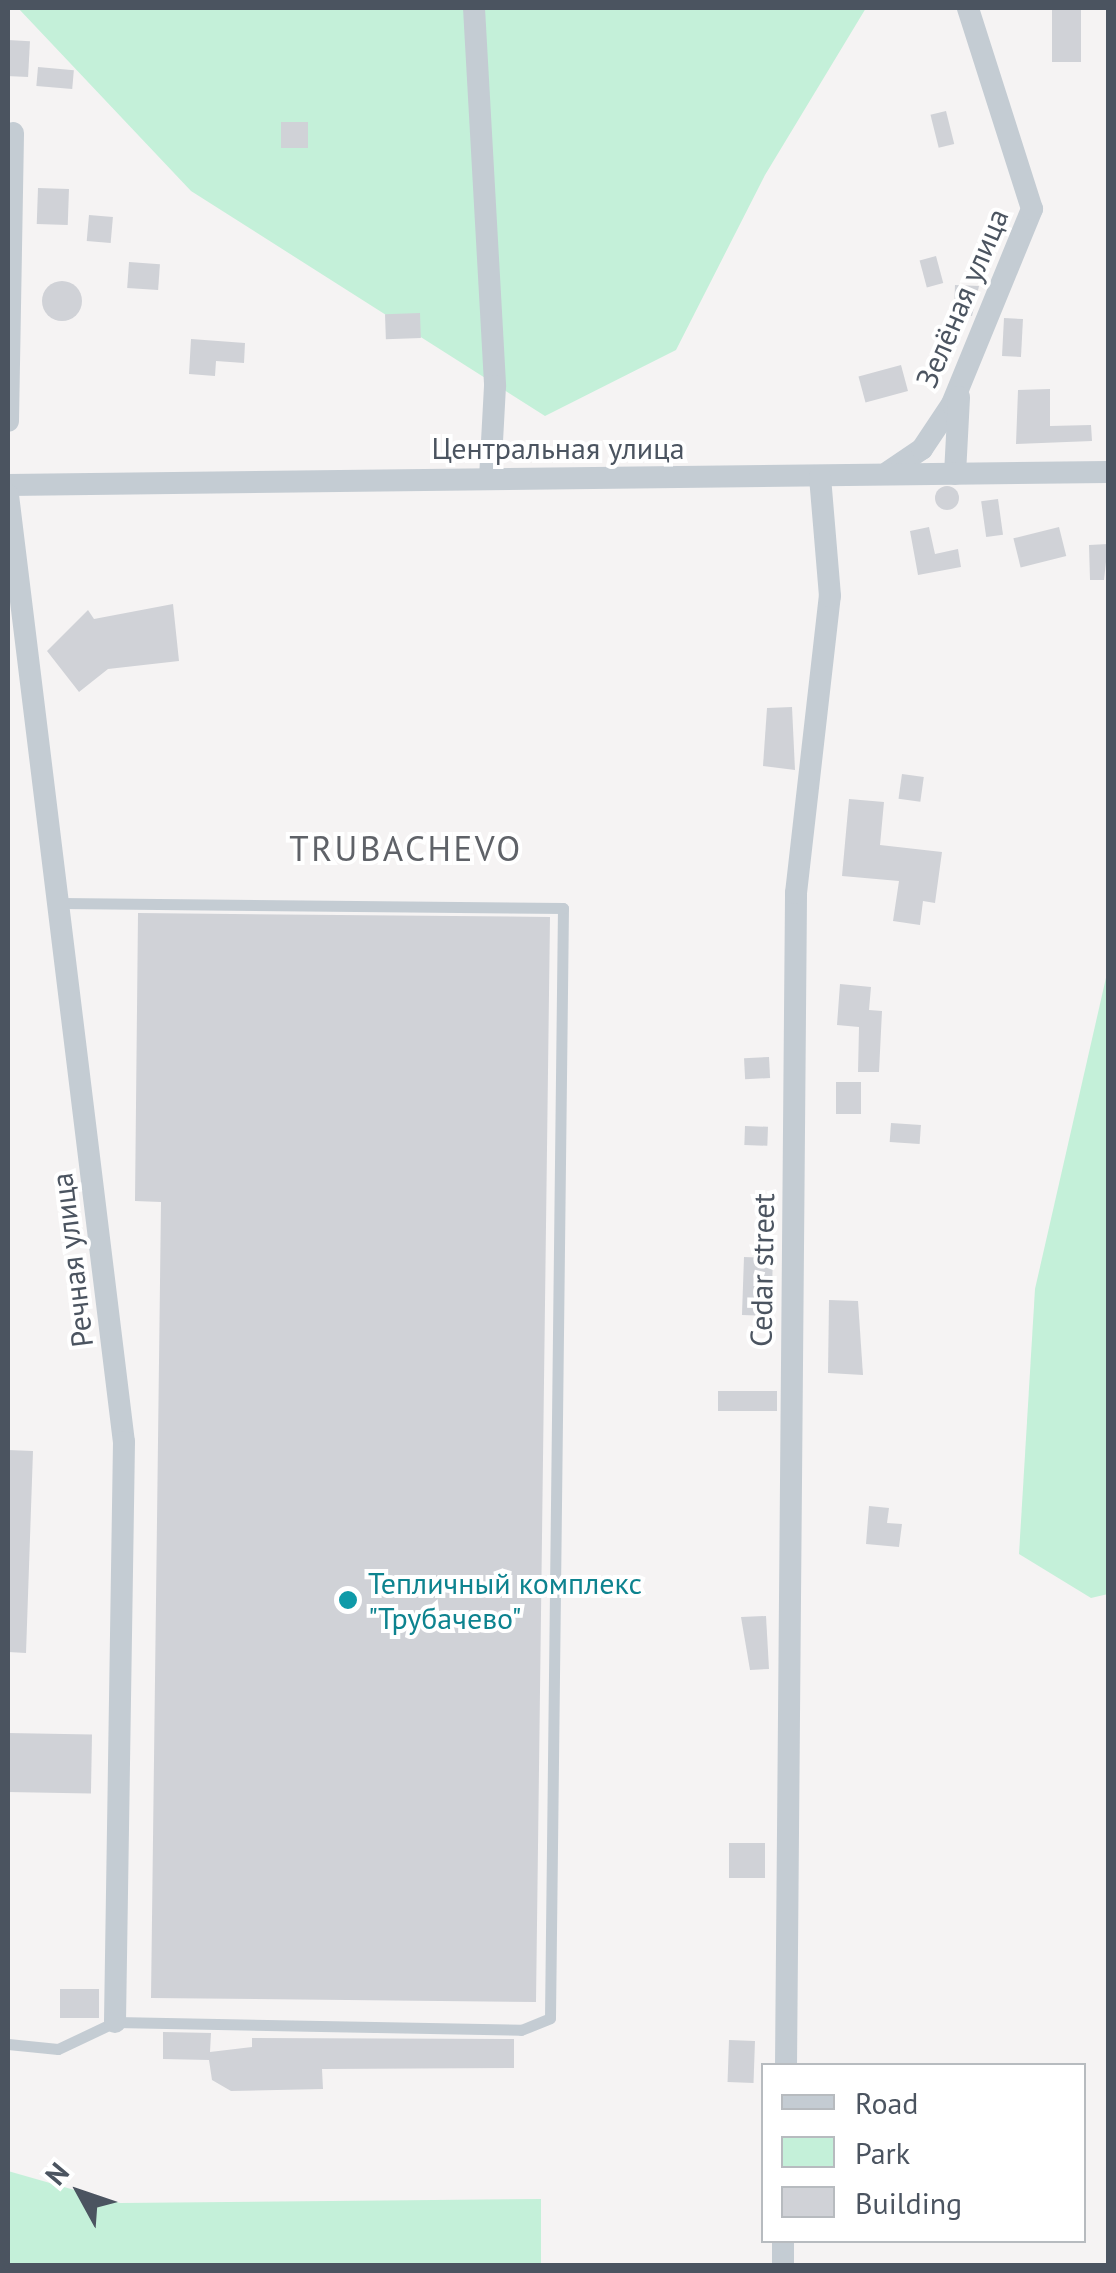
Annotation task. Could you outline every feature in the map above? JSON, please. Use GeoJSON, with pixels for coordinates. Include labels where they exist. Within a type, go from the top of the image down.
{"type":"FeatureCollection","features":[{"type":"Feature","properties":{"kind":"street"},"geometry":{"type":"LineString","coordinates":[[474,8],[495,386],[490,479]]}},
{"type":"Feature","properties":{"kind":"street","name":"Зелёная улица"},"geometry":{"type":"LineString","coordinates":[[885,474],[922,449],[960,383],[1033,197],[968,8]]}},
{"type":"Feature","properties":{"kind":"street"},"geometry":{"type":"LineString","coordinates":[[8,421],[13,133]]}},
{"type":"Feature","properties":{"kind":"street"},"geometry":{"type":"LineString","coordinates":[[955,474],[960,383]]}},
{"type":"Feature","properties":{"kind":"street","name":"Центральная улица"},"geometry":{"type":"LineString","coordinates":[[8,485],[1108,472]]}},
{"type":"Feature","properties":{"kind":"street","name":"Cedar street"},"geometry":{"type":"LineString","coordinates":[[786,2063],[796,893],[830,596],[820,476]]}},
{"type":"Feature","properties":{"kind":"street","name":"Речная улица"},"geometry":{"type":"LineString","coordinates":[[8,495],[124,1442],[115,2022]]}},
{"type":"Feature","properties":{"kind":"lane"},"geometry":{"type":"LineString","coordinates":[[8,2044],[58,2049],[115,2022],[521,2030],[550,2018],[563,908],[60,903]]}},
{"type":"Feature","properties":{"kind":"green space"},"geometry":{"type":"Polygon","coordinates":[[[18,8],[866,8],[765,175],[676,350],[545,416],[191,191],[18,8]]]}},
{"type":"Feature","properties":{"kind":"green space"},"geometry":{"type":"Polygon","coordinates":[[[1108,969],[1108,1594],[1091,1598],[1019,1554],[1035,1289],[1108,969]]]}},
{"type":"Feature","properties":{"kind":"green space"},"geometry":{"type":"Polygon","coordinates":[[[8,2171],[120,2203],[541,2199],[541,2265],[8,2265],[8,2171]]]}},
{"type":"Feature","properties":{"kind":"building"},"geometry":{"type":"Polygon","coordinates":[[[1052,8],[1081,8],[1081,62],[1052,62],[1052,8]]]}},
{"type":"Feature","properties":{"kind":"building"},"geometry":{"type":"Polygon","coordinates":[[[8,40],[30,41],[28,77],[8,76],[8,40]]]}},
{"type":"Feature","properties":{"kind":"building"},"geometry":{"type":"Polygon","coordinates":[[[38,67],[74,70],[72,89],[36,86],[38,67]]]}},
{"type":"Feature","properties":{"kind":"building"},"geometry":{"type":"Polygon","coordinates":[[[946,111],[954,144],[939,148],[930,115],[946,111]]]}},
{"type":"Feature","properties":{"kind":"building"},"geometry":{"type":"Polygon","coordinates":[[[281,122],[308,122],[308,148],[281,148],[281,122]]]}},
{"type":"Feature","properties":{"kind":"building"},"geometry":{"type":"Polygon","coordinates":[[[38,188],[69,189],[68,225],[37,224],[38,188]]]}},
{"type":"Feature","properties":{"kind":"building"},"geometry":{"type":"Polygon","coordinates":[[[89,215],[113,217],[111,243],[87,241],[89,215]]]}},
{"type":"Feature","properties":{"kind":"building"},"geometry":{"type":"Polygon","coordinates":[[[936,256],[943,283],[927,287],[920,260],[936,256]]]}},
{"type":"Feature","properties":{"kind":"building"},"geometry":{"type":"Polygon","coordinates":[[[129,262],[160,264],[158,290],[127,288],[129,262]]]}},
{"type":"Feature","properties":{"kind":"building"},"geometry":{"type":"Polygon","coordinates":[[[62,281],[76,287],[82,301],[76,315],[62,321],[48,315],[42,301],[48,287],[62,281]]]}},
{"type":"Feature","properties":{"kind":"building"},"geometry":{"type":"Polygon","coordinates":[[[955,285],[979,286],[972,316],[954,315],[955,285]]]}},
{"type":"Feature","properties":{"kind":"building"},"geometry":{"type":"Polygon","coordinates":[[[420,313],[421,338],[386,339],[385,314],[420,313]]]}},
{"type":"Feature","properties":{"kind":"building"},"geometry":{"type":"Polygon","coordinates":[[[1004,318],[1023,319],[1021,357],[1002,356],[1004,318]]]}},
{"type":"Feature","properties":{"kind":"building"},"geometry":{"type":"Polygon","coordinates":[[[191,339],[245,343],[244,363],[216,361],[215,376],[189,374],[191,339]]]}},
{"type":"Feature","properties":{"kind":"building"},"geometry":{"type":"Polygon","coordinates":[[[901,365],[908,391],[865,402],[858,376],[901,365]]]}},
{"type":"Feature","properties":{"kind":"building"},"geometry":{"type":"Polygon","coordinates":[[[1050,389],[1050,426],[1091,425],[1092,441],[1016,444],[1018,390],[1050,389]]]}},
{"type":"Feature","properties":{"kind":"building"},"geometry":{"type":"Polygon","coordinates":[[[947,486],[956,489],[956,507],[947,510],[938,507],[935,498],[938,489],[947,486]]]}},
{"type":"Feature","properties":{"kind":"building"},"geometry":{"type":"Polygon","coordinates":[[[998,499],[1003,535],[986,537],[981,501],[998,499]]]}},
{"type":"Feature","properties":{"kind":"building"},"geometry":{"type":"Polygon","coordinates":[[[929,527],[935,554],[958,549],[961,567],[918,575],[910,531],[929,527]]]}},
{"type":"Feature","properties":{"kind":"building"},"geometry":{"type":"Polygon","coordinates":[[[1059,527],[1066,556],[1021,567],[1013,538],[1059,527]]]}},
{"type":"Feature","properties":{"kind":"building"},"geometry":{"type":"Polygon","coordinates":[[[1108,544],[1104,580],[1090,580],[1089,545],[1108,544]]]}},
{"type":"Feature","properties":{"kind":"building"},"geometry":{"type":"Polygon","coordinates":[[[173,604],[179,661],[108,669],[79,692],[47,651],[88,610],[94,619],[173,604]]]}},
{"type":"Feature","properties":{"kind":"building"},"geometry":{"type":"Polygon","coordinates":[[[792,707],[795,770],[763,766],[767,708],[792,707]]]}},
{"type":"Feature","properties":{"kind":"building"},"geometry":{"type":"Polygon","coordinates":[[[902,774],[924,777],[920,802],[899,799],[902,774]]]}},
{"type":"Feature","properties":{"kind":"building"},"geometry":{"type":"Polygon","coordinates":[[[849,799],[884,802],[880,845],[942,852],[935,903],[923,901],[920,925],[893,921],[899,881],[842,876],[849,799]]]}},
{"type":"Feature","properties":{"kind":"building","name":"Тепличный комплекс \"Трубачево\""},"geometry":{"type":"Polygon","coordinates":[[[138,913],[550,917],[536,2002],[151,1998],[161,1202],[135,1201],[138,913]]]}},
{"type":"Feature","properties":{"kind":"building"},"geometry":{"type":"Polygon","coordinates":[[[840,984],[871,987],[869,1010],[882,1011],[879,1072],[858,1072],[859,1027],[837,1025],[840,984]]]}},
{"type":"Feature","properties":{"kind":"building"},"geometry":{"type":"Polygon","coordinates":[[[769,1057],[770,1078],[745,1079],[744,1058],[769,1057]]]}},
{"type":"Feature","properties":{"kind":"building"},"geometry":{"type":"Polygon","coordinates":[[[836,1082],[861,1082],[861,1114],[836,1114],[836,1082]]]}},
{"type":"Feature","properties":{"kind":"building"},"geometry":{"type":"Polygon","coordinates":[[[891,1123],[921,1125],[920,1144],[890,1142],[891,1123]]]}},
{"type":"Feature","properties":{"kind":"building"},"geometry":{"type":"Polygon","coordinates":[[[745,1126],[768,1127],[767,1146],[744,1145],[745,1126]]]}},
{"type":"Feature","properties":{"kind":"building"},"geometry":{"type":"Polygon","coordinates":[[[744,1257],[773,1258],[771,1316],[742,1315],[744,1257]]]}},
{"type":"Feature","properties":{"kind":"building"},"geometry":{"type":"Polygon","coordinates":[[[829,1300],[858,1301],[863,1375],[828,1373],[829,1300]]]}},
{"type":"Feature","properties":{"kind":"building"},"geometry":{"type":"Polygon","coordinates":[[[718,1391],[777,1391],[777,1411],[718,1411],[718,1391]]]}},
{"type":"Feature","properties":{"kind":"building"},"geometry":{"type":"Polygon","coordinates":[[[8,1450],[33,1451],[26,1653],[8,1652],[8,1450]]]}},
{"type":"Feature","properties":{"kind":"building"},"geometry":{"type":"Polygon","coordinates":[[[869,1506],[889,1508],[887,1523],[902,1524],[899,1547],[866,1544],[869,1506]]]}},
{"type":"Feature","properties":{"kind":"building"},"geometry":{"type":"Polygon","coordinates":[[[766,1616],[769,1669],[750,1670],[741,1617],[766,1616]]]}},
{"type":"Feature","properties":{"kind":"building"},"geometry":{"type":"Polygon","coordinates":[[[8,1733],[92,1734],[91,1793],[8,1792],[8,1733]]]}},
{"type":"Feature","properties":{"kind":"building"},"geometry":{"type":"Polygon","coordinates":[[[729,1843],[765,1843],[765,1878],[729,1878],[729,1843]]]}},
{"type":"Feature","properties":{"kind":"building"},"geometry":{"type":"Polygon","coordinates":[[[60,1989],[99,1989],[99,2018],[60,2018],[60,1989]]]}},
{"type":"Feature","properties":{"kind":"building"},"geometry":{"type":"Polygon","coordinates":[[[163,2032],[211,2033],[210,2052],[252,2047],[252,2038],[514,2039],[514,2068],[322,2069],[323,2089],[231,2091],[212,2080],[209,2060],[163,2059],[163,2032]]]}},
{"type":"Feature","properties":{"kind":"building"},"geometry":{"type":"Polygon","coordinates":[[[729,2040],[755,2041],[754,2083],[728,2082],[729,2040]]]}},
{"type":"Feature","properties":{"kind":"place","name":"Тепличный комплекс \"Трубачево\""},"geometry":{"type":"Point","coordinates":[348,1600]}},
{"type":"Feature","properties":{"kind":"district","name":"TRUBACHEVO"},"geometry":{"type":"Point","coordinates":[406,848]}}]}
